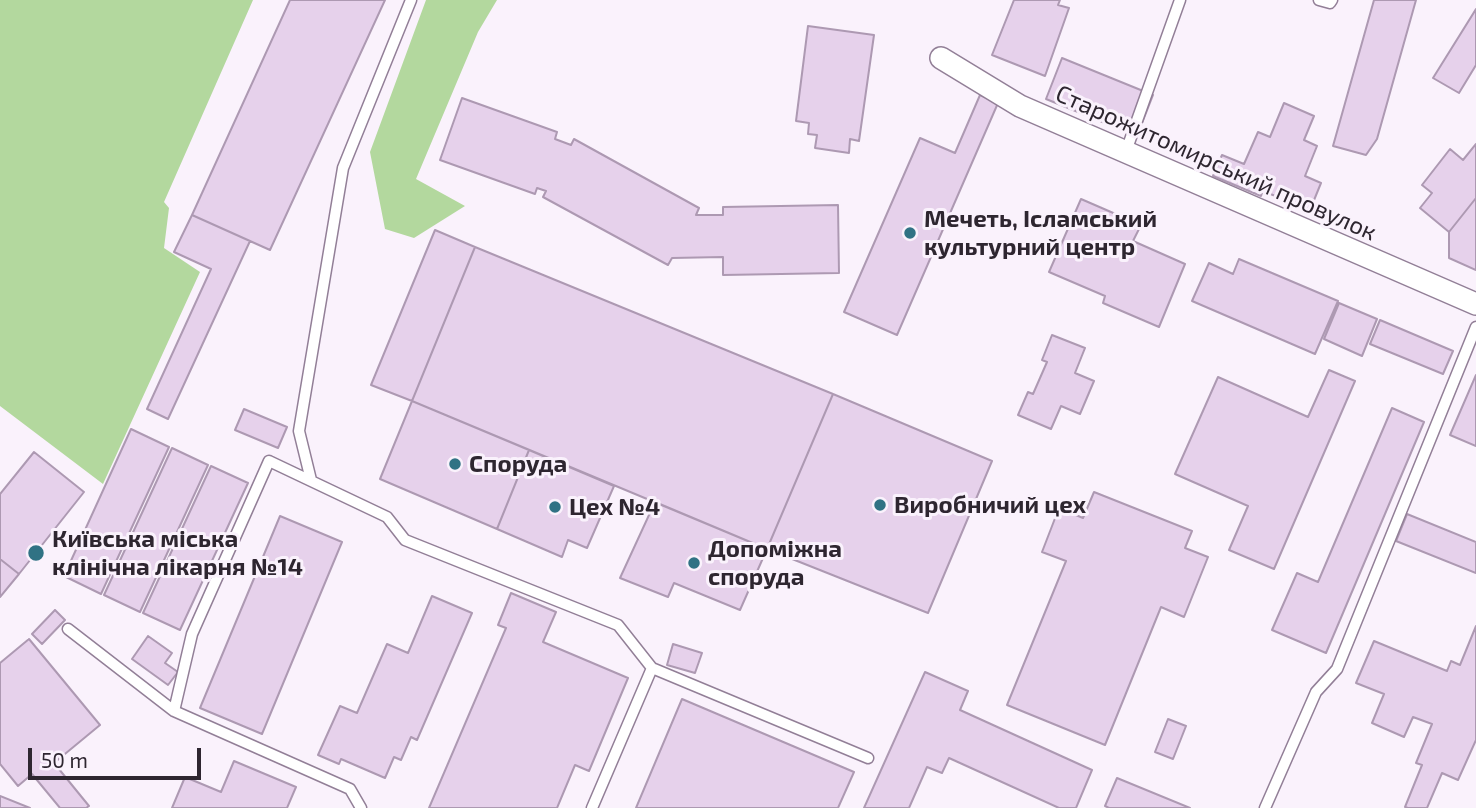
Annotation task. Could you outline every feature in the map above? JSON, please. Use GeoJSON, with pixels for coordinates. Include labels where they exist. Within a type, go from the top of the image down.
{"type":"FeatureCollection","features":[{"type":"Feature","properties":{"kind":"street","name":"Старожитомирський провулок"},"geometry":{"type":"LineString","coordinates":[[941,58],[1020,106],[1125,154],[1476,304]]}},
{"type":"Feature","properties":{"kind":"lane"},"geometry":{"type":"LineString","coordinates":[[311,480],[299,431],[343,168],[411,0]]}},
{"type":"Feature","properties":{"kind":"lane"},"geometry":{"type":"LineString","coordinates":[[1125,154],[1180,0]]}},
{"type":"Feature","properties":{"kind":"lane"},"geometry":{"type":"LineString","coordinates":[[1320,0],[1330,3],[1332,0]]}},
{"type":"Feature","properties":{"kind":"lane"},"geometry":{"type":"LineString","coordinates":[[1265,808],[1316,692],[1337,669],[1476,327]]}},
{"type":"Feature","properties":{"kind":"lane"},"geometry":{"type":"LineString","coordinates":[[174,711],[192,634],[270,461],[387,517],[405,540],[618,625],[652,668],[869,758]]}},
{"type":"Feature","properties":{"kind":"lane"},"geometry":{"type":"LineString","coordinates":[[68,629],[174,711],[350,789],[361,808]]}},
{"type":"Feature","properties":{"kind":"lane"},"geometry":{"type":"LineString","coordinates":[[592,808],[652,668]]}},
{"type":"Feature","properties":{"kind":"green space"},"geometry":{"type":"Polygon","coordinates":[[[0,0],[253,0],[164,202],[169,208],[164,248],[200,272],[103,484],[0,406],[0,0]]]}},
{"type":"Feature","properties":{"kind":"green space"},"geometry":{"type":"Polygon","coordinates":[[[426,0],[497,0],[478,32],[416,179],[465,206],[414,238],[385,229],[370,152],[426,0]]]}},
{"type":"Feature","properties":{"kind":"building"},"geometry":{"type":"Polygon","coordinates":[[[290,0],[385,0],[270,250],[192,215],[290,0]]]}},
{"type":"Feature","properties":{"kind":"building"},"geometry":{"type":"Polygon","coordinates":[[[1014,0],[1060,0],[1058,5],[1069,8],[1045,76],[992,55],[1014,0]]]}},
{"type":"Feature","properties":{"kind":"building"},"geometry":{"type":"Polygon","coordinates":[[[1374,0],[1416,0],[1377,139],[1366,155],[1333,146],[1374,0]]]}},
{"type":"Feature","properties":{"kind":"building"},"geometry":{"type":"Polygon","coordinates":[[[1476,9],[1476,65],[1459,93],[1433,78],[1476,9]]]}},
{"type":"Feature","properties":{"kind":"building"},"geometry":{"type":"Polygon","coordinates":[[[808,26],[874,35],[859,141],[850,139],[849,153],[815,148],[817,135],[808,134],[809,123],[796,121],[808,26]]]}},
{"type":"Feature","properties":{"kind":"building"},"geometry":{"type":"Polygon","coordinates":[[[1062,58],[1153,95],[1137,136],[1046,99],[1062,58]]]}},
{"type":"Feature","properties":{"kind":"building","name":"Мечеть, Ісламський культурний центр"},"geometry":{"type":"Polygon","coordinates":[[[980,95],[998,103],[897,335],[844,312],[920,138],[955,153],[980,95]]]}},
{"type":"Feature","properties":{"kind":"building"},"geometry":{"type":"Polygon","coordinates":[[[462,98],[557,132],[555,139],[571,145],[574,139],[699,208],[696,215],[723,215],[723,207],[838,205],[839,273],[723,275],[723,257],[672,258],[668,265],[543,197],[546,191],[537,188],[535,194],[440,160],[462,98]]]}},
{"type":"Feature","properties":{"kind":"building"},"geometry":{"type":"Polygon","coordinates":[[[1284,103],[1314,116],[1304,140],[1317,146],[1305,176],[1321,183],[1310,210],[1263,191],[1261,196],[1213,176],[1222,155],[1244,164],[1258,132],[1270,137],[1284,103]]]}},
{"type":"Feature","properties":{"kind":"building"},"geometry":{"type":"Polygon","coordinates":[[[1476,144],[1476,198],[1449,232],[1420,208],[1432,193],[1422,185],[1450,149],[1463,160],[1476,144]]]}},
{"type":"Feature","properties":{"kind":"building"},"geometry":{"type":"Polygon","coordinates":[[[1476,198],[1476,270],[1449,258],[1449,232],[1476,198]]]}},
{"type":"Feature","properties":{"kind":"building"},"geometry":{"type":"Polygon","coordinates":[[[1081,199],[1141,225],[1133,241],[1185,264],[1159,327],[1103,303],[1105,296],[1049,272],[1081,199]]]}},
{"type":"Feature","properties":{"kind":"building"},"geometry":{"type":"Polygon","coordinates":[[[192,215],[250,241],[168,419],[147,409],[211,269],[174,252],[192,215]]]}},
{"type":"Feature","properties":{"kind":"building"},"geometry":{"type":"Polygon","coordinates":[[[435,230],[475,247],[412,401],[371,385],[435,230]]]}},
{"type":"Feature","properties":{"kind":"building"},"geometry":{"type":"Polygon","coordinates":[[[475,247],[833,394],[767,549],[412,401],[475,247]]]}},
{"type":"Feature","properties":{"kind":"building"},"geometry":{"type":"Polygon","coordinates":[[[1239,259],[1338,301],[1315,354],[1192,301],[1209,263],[1233,274],[1239,259]]]}},
{"type":"Feature","properties":{"kind":"building"},"geometry":{"type":"Polygon","coordinates":[[[1339,303],[1377,319],[1362,356],[1324,339],[1339,303]]]}},
{"type":"Feature","properties":{"kind":"building"},"geometry":{"type":"Polygon","coordinates":[[[1380,320],[1453,351],[1443,374],[1370,344],[1380,320]]]}},
{"type":"Feature","properties":{"kind":"building"},"geometry":{"type":"Polygon","coordinates":[[[1052,335],[1085,348],[1075,373],[1094,381],[1080,414],[1061,406],[1051,429],[1018,415],[1028,392],[1033,394],[1047,362],[1042,360],[1052,335]]]}},
{"type":"Feature","properties":{"kind":"building"},"geometry":{"type":"Polygon","coordinates":[[[1329,370],[1355,381],[1274,569],[1229,550],[1248,506],[1175,474],[1218,377],[1308,417],[1329,370]]]}},
{"type":"Feature","properties":{"kind":"building"},"geometry":{"type":"Polygon","coordinates":[[[1476,375],[1476,446],[1450,435],[1476,375]]]}},
{"type":"Feature","properties":{"kind":"building","name":"Виробничий цех"},"geometry":{"type":"Polygon","coordinates":[[[833,394],[992,461],[928,613],[767,549],[833,394]]]}},
{"type":"Feature","properties":{"kind":"building","name":"Споруда"},"geometry":{"type":"Polygon","coordinates":[[[412,401],[529,450],[497,529],[380,479],[412,401]]]}},
{"type":"Feature","properties":{"kind":"building"},"geometry":{"type":"Polygon","coordinates":[[[1392,408],[1424,422],[1326,653],[1272,630],[1297,573],[1318,582],[1392,408]]]}},
{"type":"Feature","properties":{"kind":"building"},"geometry":{"type":"Polygon","coordinates":[[[244,409],[287,427],[278,448],[235,430],[244,409]]]}},
{"type":"Feature","properties":{"kind":"building"},"geometry":{"type":"Polygon","coordinates":[[[131,429],[169,447],[101,594],[64,576],[131,429]]]}},
{"type":"Feature","properties":{"kind":"building"},"geometry":{"type":"Polygon","coordinates":[[[172,448],[208,465],[140,612],[104,595],[172,448]]]}},
{"type":"Feature","properties":{"kind":"building","name":"Цех №4"},"geometry":{"type":"Polygon","coordinates":[[[529,450],[614,486],[587,548],[568,540],[562,557],[497,529],[529,450]]]}},
{"type":"Feature","properties":{"kind":"building"},"geometry":{"type":"Polygon","coordinates":[[[34,452],[84,492],[19,574],[0,559],[0,494],[34,452]]]}},
{"type":"Feature","properties":{"kind":"building"},"geometry":{"type":"Polygon","coordinates":[[[211,466],[248,483],[180,630],[143,613],[211,466]]]}},
{"type":"Feature","properties":{"kind":"building"},"geometry":{"type":"Polygon","coordinates":[[[1094,492],[1192,531],[1185,548],[1208,557],[1184,617],[1161,607],[1105,745],[1007,705],[1066,561],[1042,552],[1059,508],[1083,518],[1094,492]]]}},
{"type":"Feature","properties":{"kind":"building","name":"Допоміжна споруда"},"geometry":{"type":"Polygon","coordinates":[[[655,502],[767,549],[740,610],[674,583],[668,597],[620,578],[655,502]]]}},
{"type":"Feature","properties":{"kind":"building"},"geometry":{"type":"Polygon","coordinates":[[[1407,514],[1476,542],[1476,573],[1396,541],[1407,514]]]}},
{"type":"Feature","properties":{"kind":"building"},"geometry":{"type":"Polygon","coordinates":[[[280,516],[342,542],[262,734],[200,708],[280,516]]]}},
{"type":"Feature","properties":{"kind":"building"},"geometry":{"type":"Polygon","coordinates":[[[0,559],[19,574],[0,597],[0,559]]]}},
{"type":"Feature","properties":{"kind":"building"},"geometry":{"type":"Polygon","coordinates":[[[511,593],[556,612],[543,642],[628,678],[589,771],[575,765],[557,808],[429,808],[506,628],[498,625],[511,593]]]}},
{"type":"Feature","properties":{"kind":"building"},"geometry":{"type":"Polygon","coordinates":[[[432,596],[472,613],[417,740],[411,737],[401,760],[394,757],[385,778],[341,759],[339,764],[318,755],[340,706],[357,713],[387,644],[408,653],[432,596]]]}},
{"type":"Feature","properties":{"kind":"building"},"geometry":{"type":"Polygon","coordinates":[[[55,610],[65,620],[42,644],[32,634],[55,610]]]}},
{"type":"Feature","properties":{"kind":"building"},"geometry":{"type":"Polygon","coordinates":[[[1476,626],[1476,740],[1458,780],[1442,773],[1427,808],[1405,807],[1422,765],[1416,763],[1432,724],[1413,717],[1404,737],[1372,723],[1384,694],[1356,683],[1374,641],[1447,671],[1451,661],[1460,665],[1476,626]]]}},
{"type":"Feature","properties":{"kind":"building"},"geometry":{"type":"Polygon","coordinates":[[[148,636],[172,653],[165,663],[178,672],[168,685],[132,659],[148,636]]]}},
{"type":"Feature","properties":{"kind":"building"},"geometry":{"type":"Polygon","coordinates":[[[29,639],[100,725],[54,763],[89,806],[86,808],[60,808],[32,774],[18,786],[0,764],[0,663],[29,639]]]}},
{"type":"Feature","properties":{"kind":"building"},"geometry":{"type":"Polygon","coordinates":[[[673,644],[702,653],[695,673],[667,665],[673,644]]]}},
{"type":"Feature","properties":{"kind":"building"},"geometry":{"type":"Polygon","coordinates":[[[925,672],[968,691],[960,710],[1092,770],[1076,808],[1059,808],[949,758],[942,773],[927,767],[909,808],[864,808],[925,672]]]}},
{"type":"Feature","properties":{"kind":"building"},"geometry":{"type":"Polygon","coordinates":[[[682,699],[854,772],[838,808],[636,808],[682,699]]]}},
{"type":"Feature","properties":{"kind":"building"},"geometry":{"type":"Polygon","coordinates":[[[1168,719],[1186,726],[1173,759],[1155,752],[1168,719]]]}},
{"type":"Feature","properties":{"kind":"building"},"geometry":{"type":"Polygon","coordinates":[[[234,761],[296,787],[287,808],[172,808],[185,777],[221,792],[234,761]]]}},
{"type":"Feature","properties":{"kind":"building"},"geometry":{"type":"Polygon","coordinates":[[[1117,778],[1190,808],[1109,808],[1105,806],[1117,778]]]}},
{"type":"Feature","properties":{"kind":"building"},"geometry":{"type":"Polygon","coordinates":[[[0,796],[30,808],[0,808],[0,796]]]}},
{"type":"Feature","properties":{"kind":"place","name":"Мечеть, Ісламський культурний центр"},"geometry":{"type":"Point","coordinates":[910,233]}},
{"type":"Feature","properties":{"kind":"place","name":"Споруда"},"geometry":{"type":"Point","coordinates":[455,464]}},
{"type":"Feature","properties":{"kind":"place","name":"Виробничий цех"},"geometry":{"type":"Point","coordinates":[880,505]}},
{"type":"Feature","properties":{"kind":"place","name":"Цех №4"},"geometry":{"type":"Point","coordinates":[555,507]}},
{"type":"Feature","properties":{"kind":"place","name":"Київська міська клінічна лікарня №14"},"geometry":{"type":"Point","coordinates":[36,553]}},
{"type":"Feature","properties":{"kind":"place","name":"Допоміжна споруда"},"geometry":{"type":"Point","coordinates":[694,563]}}]}
